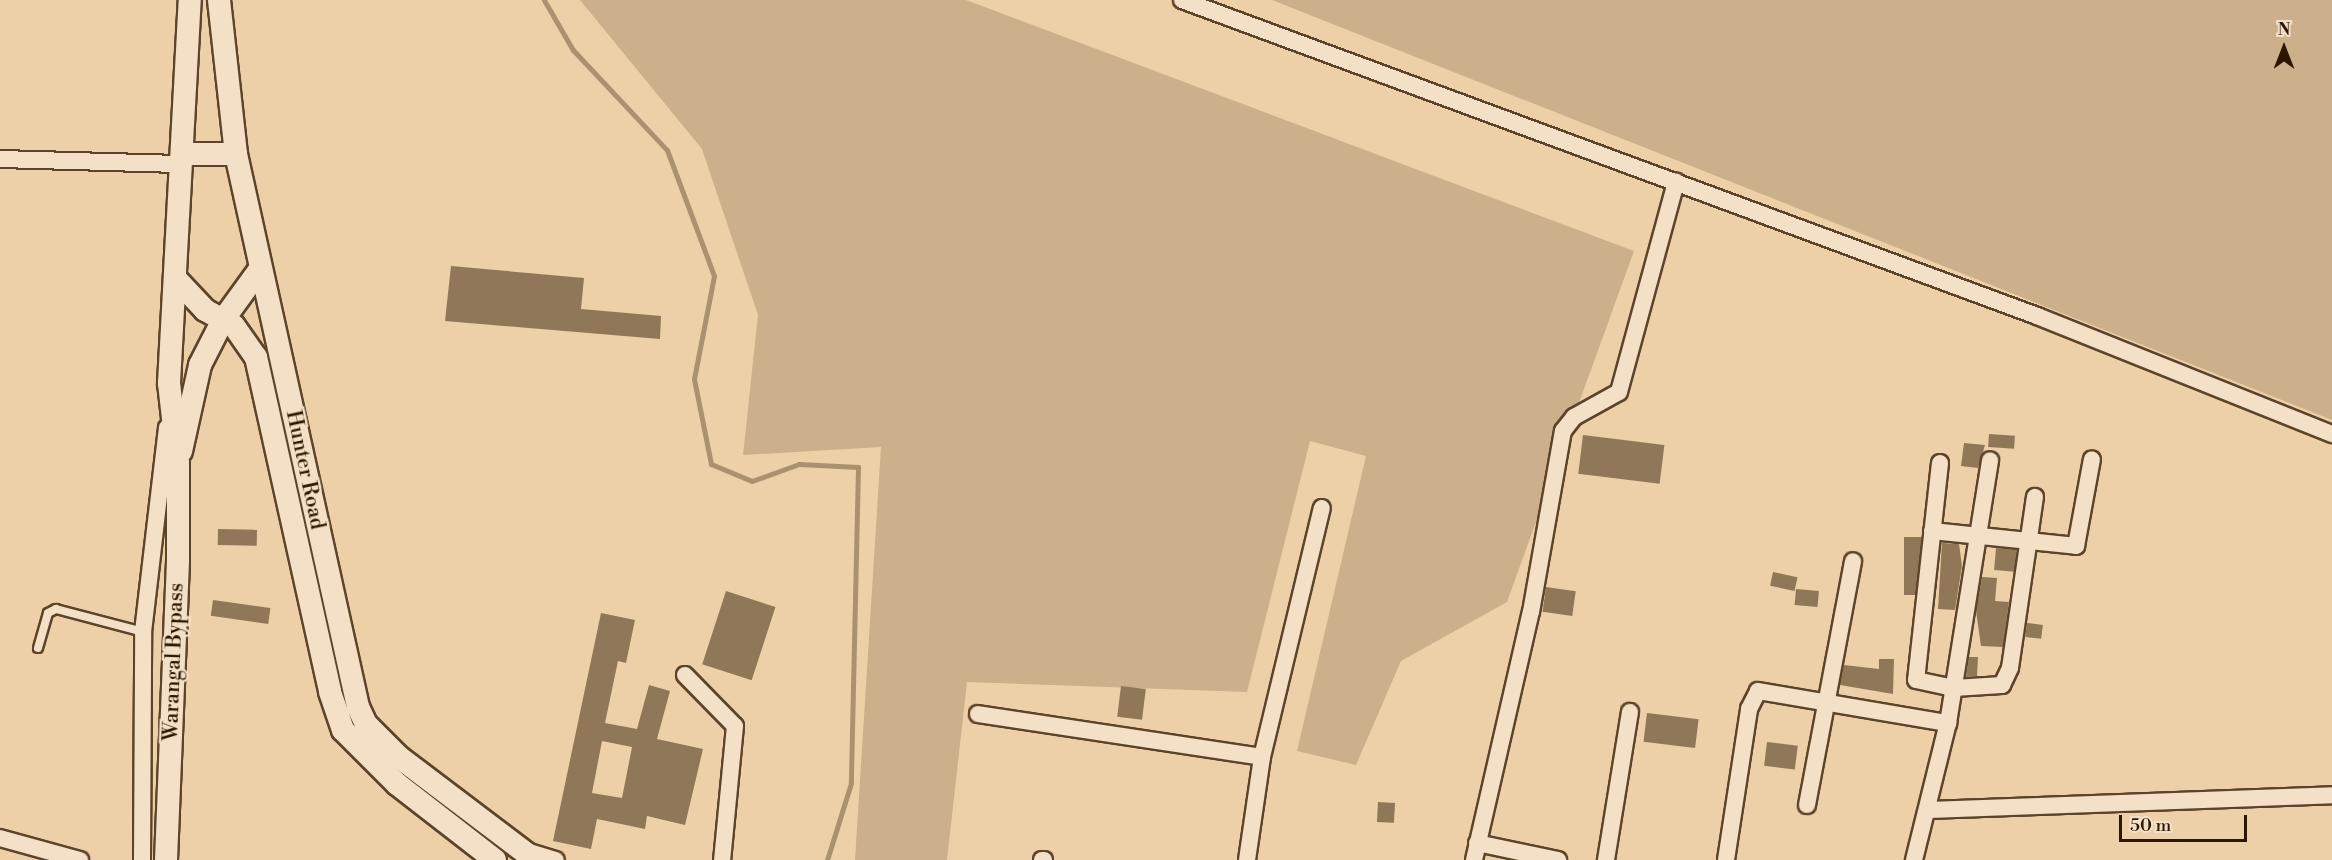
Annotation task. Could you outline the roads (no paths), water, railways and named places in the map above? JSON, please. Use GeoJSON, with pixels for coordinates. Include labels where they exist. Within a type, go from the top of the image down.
{"type":"FeatureCollection","features":[{"type":"Feature","properties":{"kind":"main road"},"geometry":{"type":"LineString","coordinates":[[190,0],[183,159],[236,154]]}},
{"type":"Feature","properties":{"kind":"main road","name":"Hunter Road"},"geometry":{"type":"LineString","coordinates":[[219,0],[236,154],[358,707],[399,756],[529,855]]}},
{"type":"Feature","properties":{"kind":"main road","name":"Warangal Bypass"},"geometry":{"type":"LineString","coordinates":[[166,860],[178,560],[178,463],[169,411],[183,159]]}},
{"type":"Feature","properties":{"kind":"main road","name":"Warangal Bypass"},"geometry":{"type":"LineString","coordinates":[[178,463],[200,365],[223,320],[260,269]]}},
{"type":"Feature","properties":{"kind":"main road","name":"Hunter Road"},"geometry":{"type":"LineString","coordinates":[[175,278],[188,296],[223,320],[256,357],[330,692],[343,730],[397,784],[495,860]]}},
{"type":"Feature","properties":{"kind":"street"},"geometry":{"type":"LineString","coordinates":[[1182,0],[2037,316],[2332,434]]}},
{"type":"Feature","properties":{"kind":"street"},"geometry":{"type":"LineString","coordinates":[[0,159],[183,159]]}},
{"type":"Feature","properties":{"kind":"street"},"geometry":{"type":"LineString","coordinates":[[1558,860],[1476,852],[1531,612],[1563,431],[1574,417],[1619,392],[1656,248],[1676,182]]}},
{"type":"Feature","properties":{"kind":"street"},"geometry":{"type":"LineString","coordinates":[[142,860],[143,632],[169,411]]}},
{"type":"Feature","properties":{"kind":"street"},"geometry":{"type":"LineString","coordinates":[[1914,860],[1930,810],[1948,723],[1990,459]]}},
{"type":"Feature","properties":{"kind":"street"},"geometry":{"type":"LineString","coordinates":[[1932,531],[2026,544],[2076,546],[2092,459]]}},
{"type":"Feature","properties":{"kind":"street"},"geometry":{"type":"LineString","coordinates":[[1940,463],[1914,676],[1954,688],[2002,685],[2010,668],[2026,544],[2035,497]]}},
{"type":"Feature","properties":{"kind":"street"},"geometry":{"type":"LineString","coordinates":[[1247,860],[1262,756],[1322,508]]}},
{"type":"Feature","properties":{"kind":"street"},"geometry":{"type":"LineString","coordinates":[[1807,805],[1830,701],[1853,561]]}},
{"type":"Feature","properties":{"kind":"street"},"geometry":{"type":"LineString","coordinates":[[685,675],[735,726],[722,860]]}},
{"type":"Feature","properties":{"kind":"street"},"geometry":{"type":"LineString","coordinates":[[1726,860],[1753,696],[1771,690],[1948,723]]}},
{"type":"Feature","properties":{"kind":"street"},"geometry":{"type":"LineString","coordinates":[[1606,860],[1630,712]]}},
{"type":"Feature","properties":{"kind":"street"},"geometry":{"type":"LineString","coordinates":[[978,714],[1262,756]]}},
{"type":"Feature","properties":{"kind":"street"},"geometry":{"type":"LineString","coordinates":[[1930,810],[2332,795]]}},
{"type":"Feature","properties":{"kind":"street"},"geometry":{"type":"LineString","coordinates":[[0,838],[80,860]]}},
{"type":"Feature","properties":{"kind":"street"},"geometry":{"type":"LineString","coordinates":[[529,855],[556,860]]}},
{"type":"Feature","properties":{"kind":"lane"},"geometry":{"type":"LineString","coordinates":[[38,648],[48,612],[56,609],[143,632]]}},
{"type":"Feature","properties":{"kind":"waterway"},"geometry":{"type":"LineString","coordinates":[[544,0],[573,50],[667,150],[714,276],[694,379],[711,464],[752,481],[799,464],[858,467],[851,783],[827,860]]}}]}
